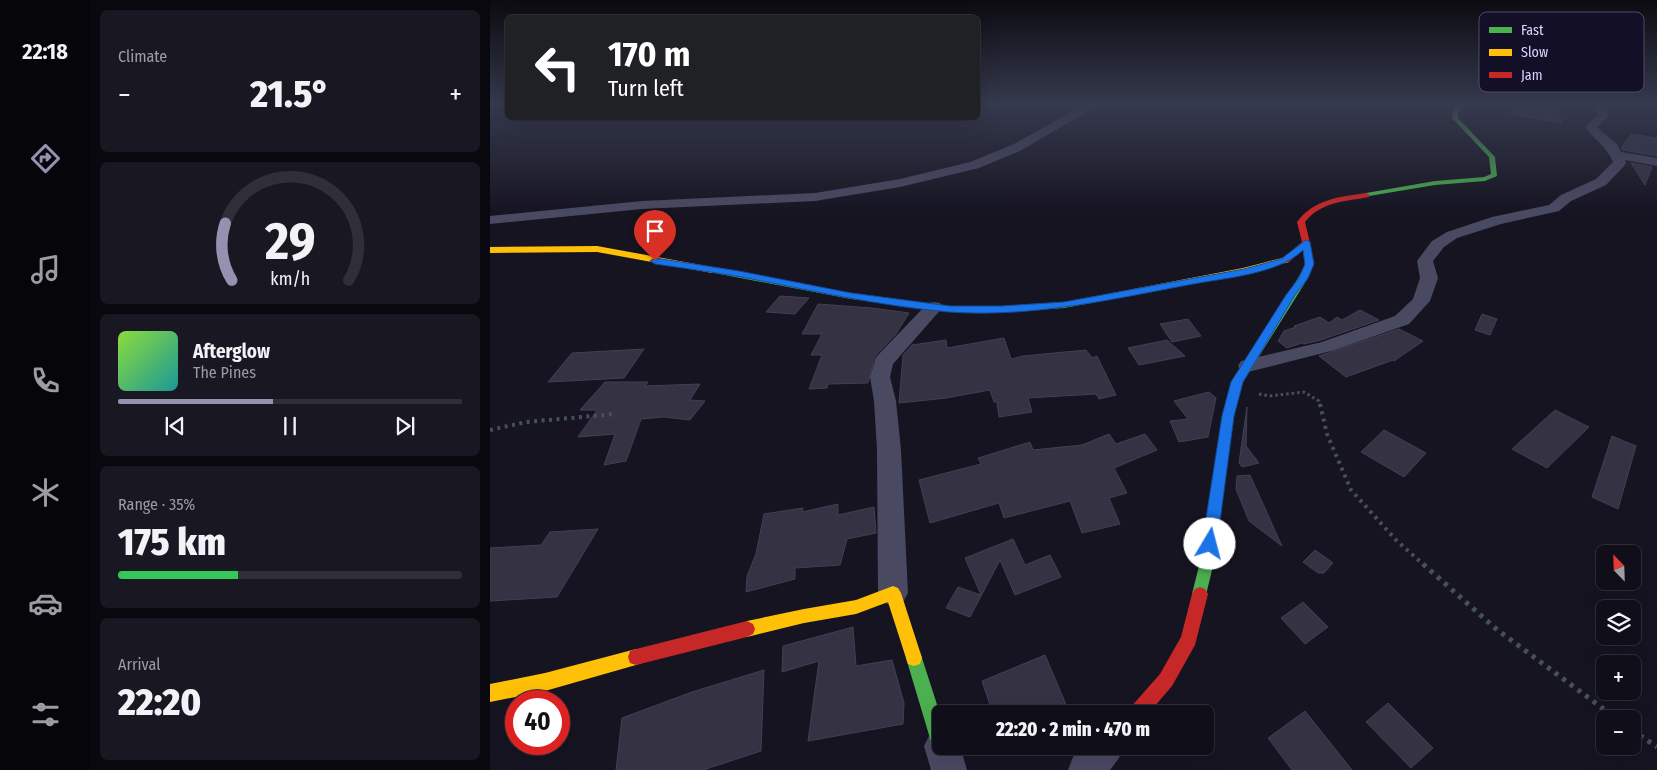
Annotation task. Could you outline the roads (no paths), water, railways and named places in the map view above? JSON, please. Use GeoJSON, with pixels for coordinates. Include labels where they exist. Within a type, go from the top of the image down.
{"type":"FeatureCollection","features":[{"type":"Feature","properties":{"kind":"street"},"geometry":{"type":"LineString","coordinates":[[490,220],[642,205],[775,200],[815,196],[900,183],[974,165],[1029,141]]}},
{"type":"Feature","properties":{"kind":"street"},"geometry":{"type":"LineString","coordinates":[[1144,705],[1166,680],[1189,639],[1207,562],[1228,416],[1237,382],[1276,317],[1303,278],[1309,264],[1301,222],[1312,208],[1325,202],[1435,183],[1485,179],[1495,175],[1492,157],[1479,141]]}},
{"type":"Feature","properties":{"kind":"street"},"geometry":{"type":"LineString","coordinates":[[1248,366],[1328,346],[1402,320],[1421,301],[1429,278],[1425,261],[1438,244],[1452,235],[1497,220],[1554,208],[1566,198],[1601,182],[1620,163],[1613,147],[1605,141]]}},
{"type":"Feature","properties":{"kind":"street"},"geometry":{"type":"LineString","coordinates":[[1616,155],[1657,162]]}},
{"type":"Feature","properties":{"kind":"street"},"geometry":{"type":"LineString","coordinates":[[490,250],[597,249],[851,296],[950,309],[1002,309],[1064,305],[1244,271],[1284,261],[1292,257],[1306,242]]}},
{"type":"Feature","properties":{"kind":"street"},"geometry":{"type":"LineString","coordinates":[[932,717],[893,593],[889,450],[885,401],[880,370],[883,362],[934,307]]}},
{"type":"Feature","properties":{"kind":"street"},"geometry":{"type":"LineString","coordinates":[[490,693],[545,682],[668,648],[794,618],[856,607],[893,593]]}},
{"type":"Feature","properties":{"kind":"street"},"geometry":{"type":"LineString","coordinates":[[944,755],[949,770]]}},
{"type":"Feature","properties":{"kind":"street"},"geometry":{"type":"LineString","coordinates":[[1086,770],[1099,755]]}}]}
